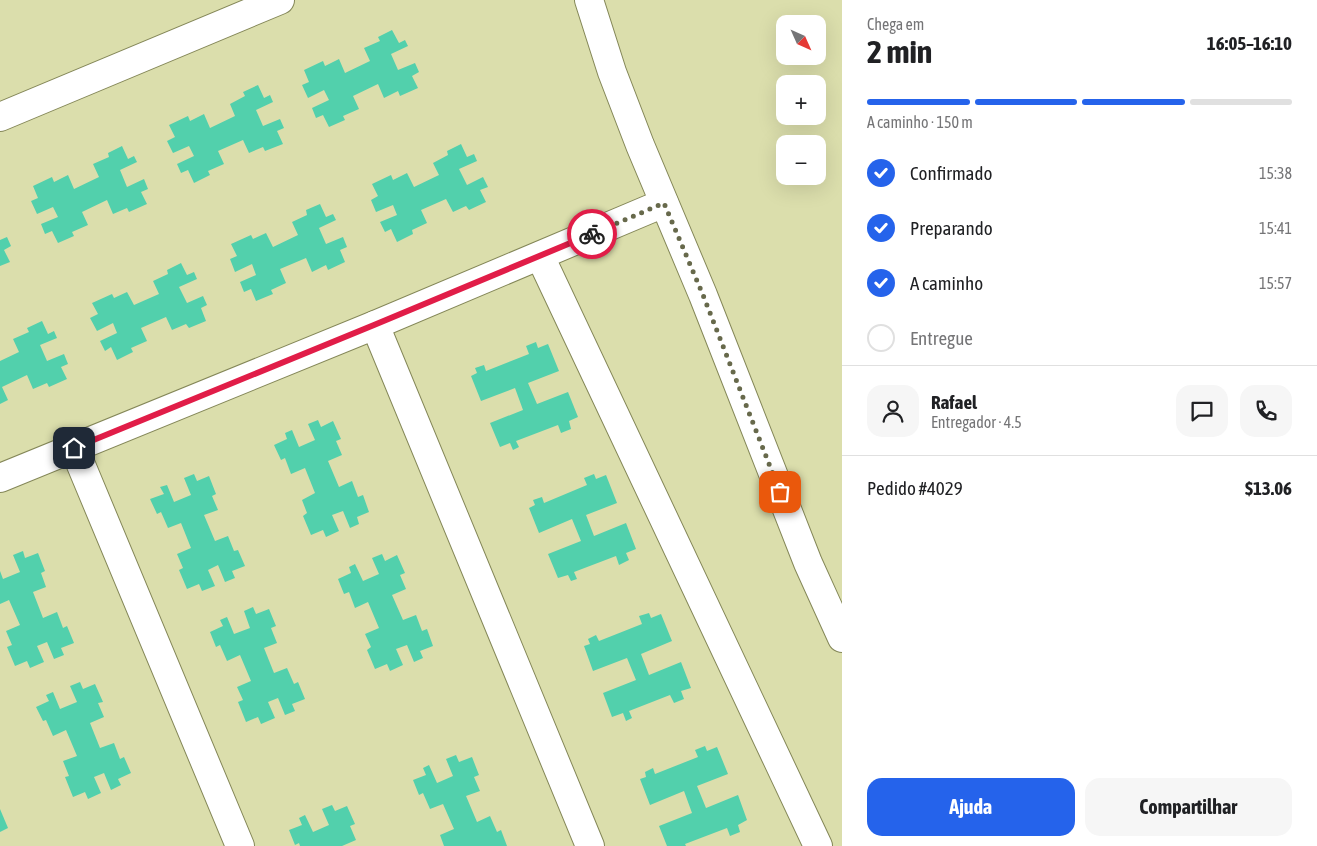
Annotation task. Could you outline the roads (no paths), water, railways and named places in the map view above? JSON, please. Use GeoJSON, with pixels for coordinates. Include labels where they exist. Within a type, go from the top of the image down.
{"type":"FeatureCollection","features":[{"type":"Feature","properties":{"kind":"street"},"geometry":{"type":"LineString","coordinates":[[0,117],[280,0]]}},
{"type":"Feature","properties":{"kind":"street"},"geometry":{"type":"LineString","coordinates":[[590,0],[612,72],[703,295],[808,563],[842,638]]}},
{"type":"Feature","properties":{"kind":"street"},"geometry":{"type":"LineString","coordinates":[[0,478],[374,325],[664,203]]}},
{"type":"Feature","properties":{"kind":"street"},"geometry":{"type":"LineString","coordinates":[[540,256],[818,846]]}},
{"type":"Feature","properties":{"kind":"street"},"geometry":{"type":"LineString","coordinates":[[374,325],[590,846]]}},
{"type":"Feature","properties":{"kind":"street"},"geometry":{"type":"LineString","coordinates":[[74,448],[240,846]]}}]}
